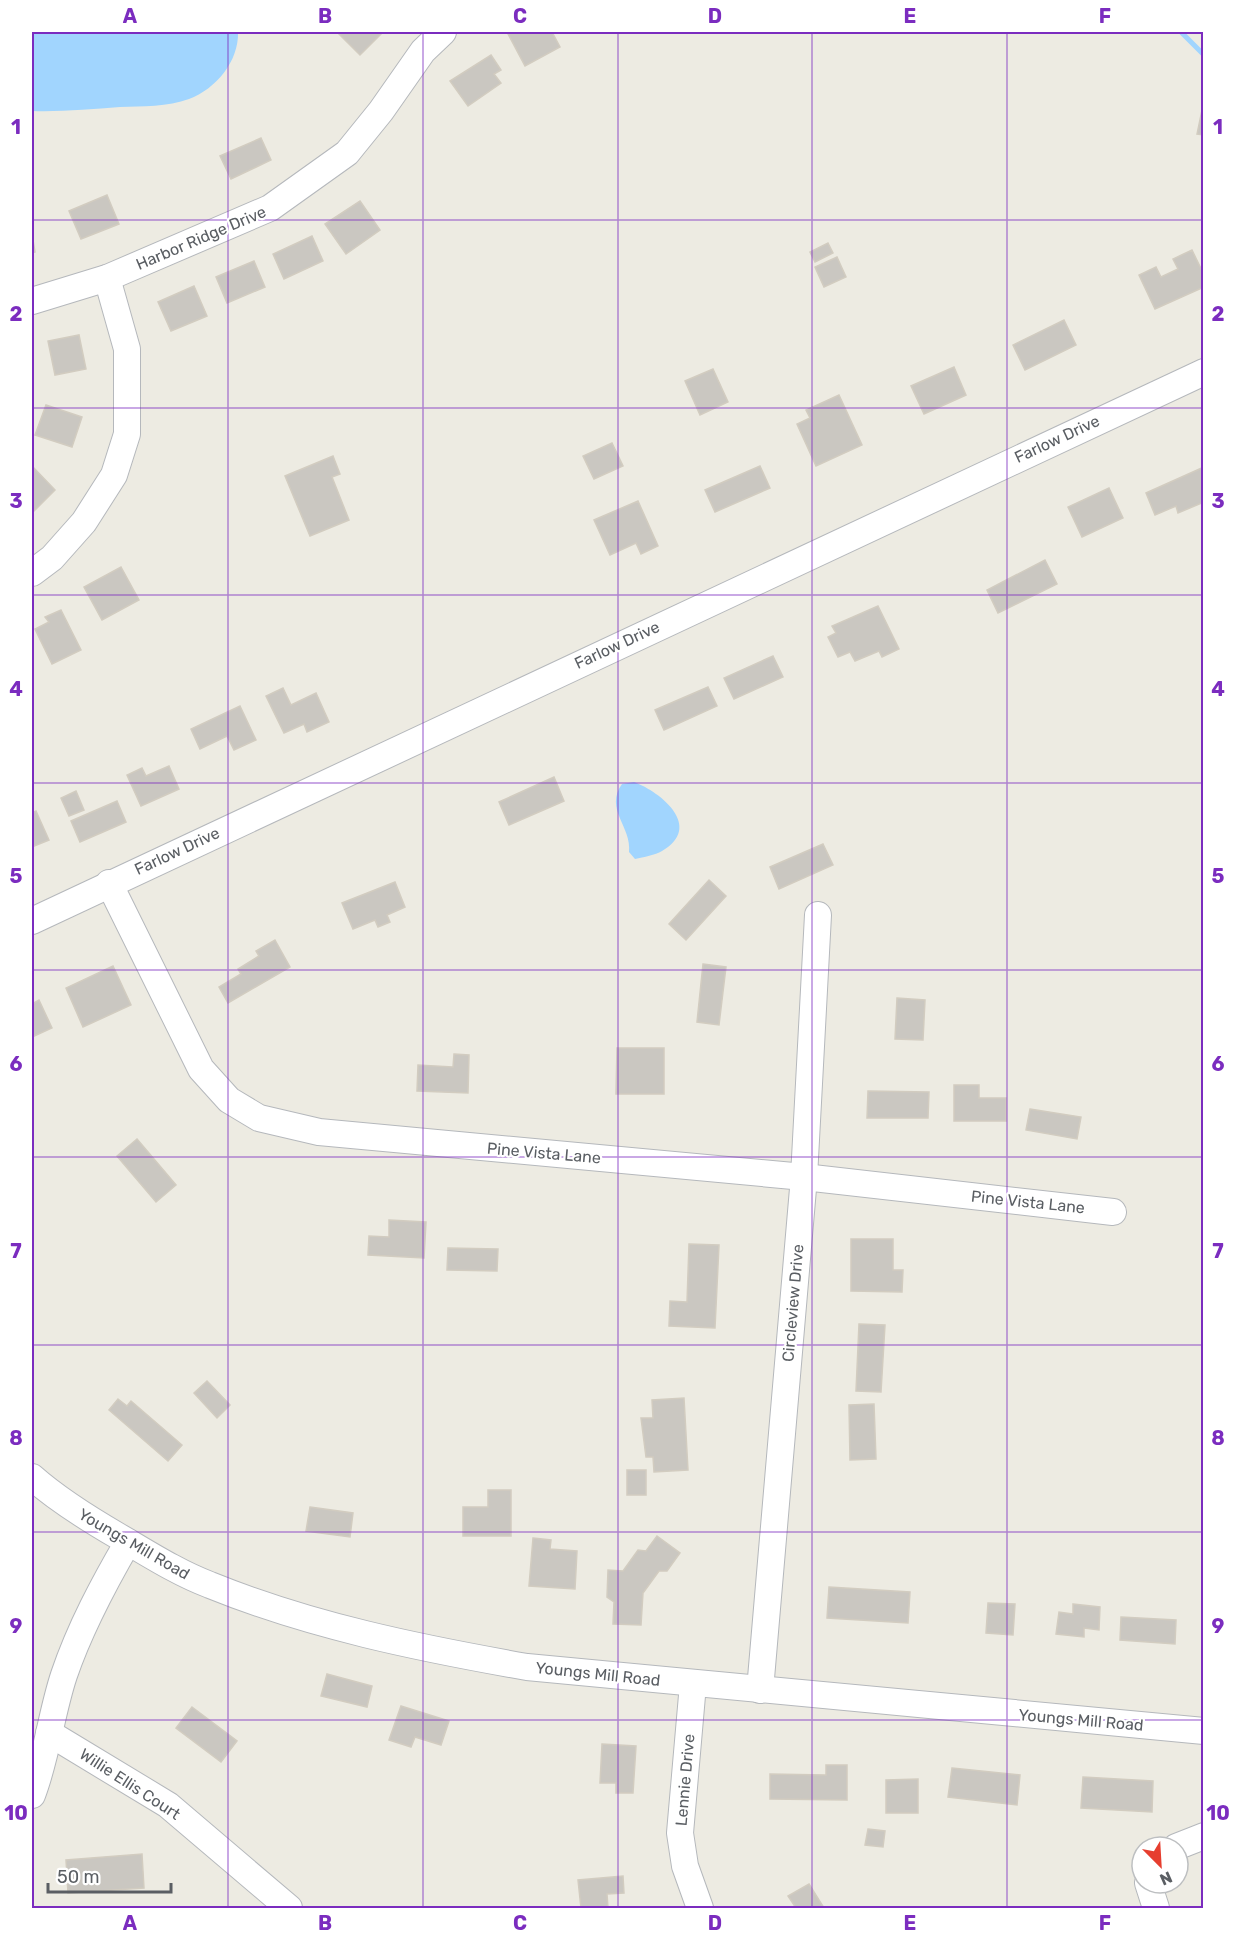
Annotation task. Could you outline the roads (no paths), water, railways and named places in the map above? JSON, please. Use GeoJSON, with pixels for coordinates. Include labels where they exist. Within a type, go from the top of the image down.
{"type":"FeatureCollection","features":[{"type":"Feature","properties":{"kind":"street","name":"Harbor Ridge Drive"},"geometry":{"type":"LineString","coordinates":[[32,301],[107,278],[270,208],[347,153],[381,111],[423,51],[443,32]]}},
{"type":"Feature","properties":{"kind":"street"},"geometry":{"type":"LineString","coordinates":[[32,573],[52,558],[84,522],[114,475],[127,434],[128,349],[107,278]]}},
{"type":"Feature","properties":{"kind":"street","name":"Farlow Drive"},"geometry":{"type":"LineString","coordinates":[[32,921],[1203,372]]}},
{"type":"Feature","properties":{"kind":"street","name":"Pine Vista Lane"},"geometry":{"type":"LineString","coordinates":[[109,883],[201,1069],[229,1100],[259,1118],[319,1132],[804,1177],[1113,1212]]}},
{"type":"Feature","properties":{"kind":"street","name":"Circleview Drive"},"geometry":{"type":"LineString","coordinates":[[760,1690],[804,1177],[818,915]]}},
{"type":"Feature","properties":{"kind":"street","name":"Youngs Mill Road"},"geometry":{"type":"LineString","coordinates":[[32,1477],[74,1510],[209,1585],[279,1610],[444,1653],[527,1667],[1203,1731]]}},
{"type":"Feature","properties":{"kind":"street"},"geometry":{"type":"LineString","coordinates":[[32,1795],[63,1677],[81,1629],[128,1542]]}},
{"type":"Feature","properties":{"kind":"street","name":"Lennie Drive"},"geometry":{"type":"LineString","coordinates":[[693,1684],[680,1833],[685,1866],[700,1908]]}},
{"type":"Feature","properties":{"kind":"street","name":"Willie Ellis Court"},"geometry":{"type":"LineString","coordinates":[[49,1733],[168,1805],[289,1908]]}},
{"type":"Feature","properties":{"kind":"water"},"geometry":{"type":"Polygon","coordinates":[[[32,32],[238,32],[235,53],[224,73],[208,88],[189,99],[155,106],[32,111],[32,32]]]}},
{"type":"Feature","properties":{"kind":"water"},"geometry":{"type":"Polygon","coordinates":[[[634,782],[666,802],[679,821],[679,832],[674,842],[653,855],[635,859],[629,852],[627,834],[616,802],[617,793],[622,784],[634,782]]]}},
{"type":"Feature","properties":{"kind":"waterway"},"geometry":{"type":"LineString","coordinates":[[1181,32],[1204,55]]}}]}
